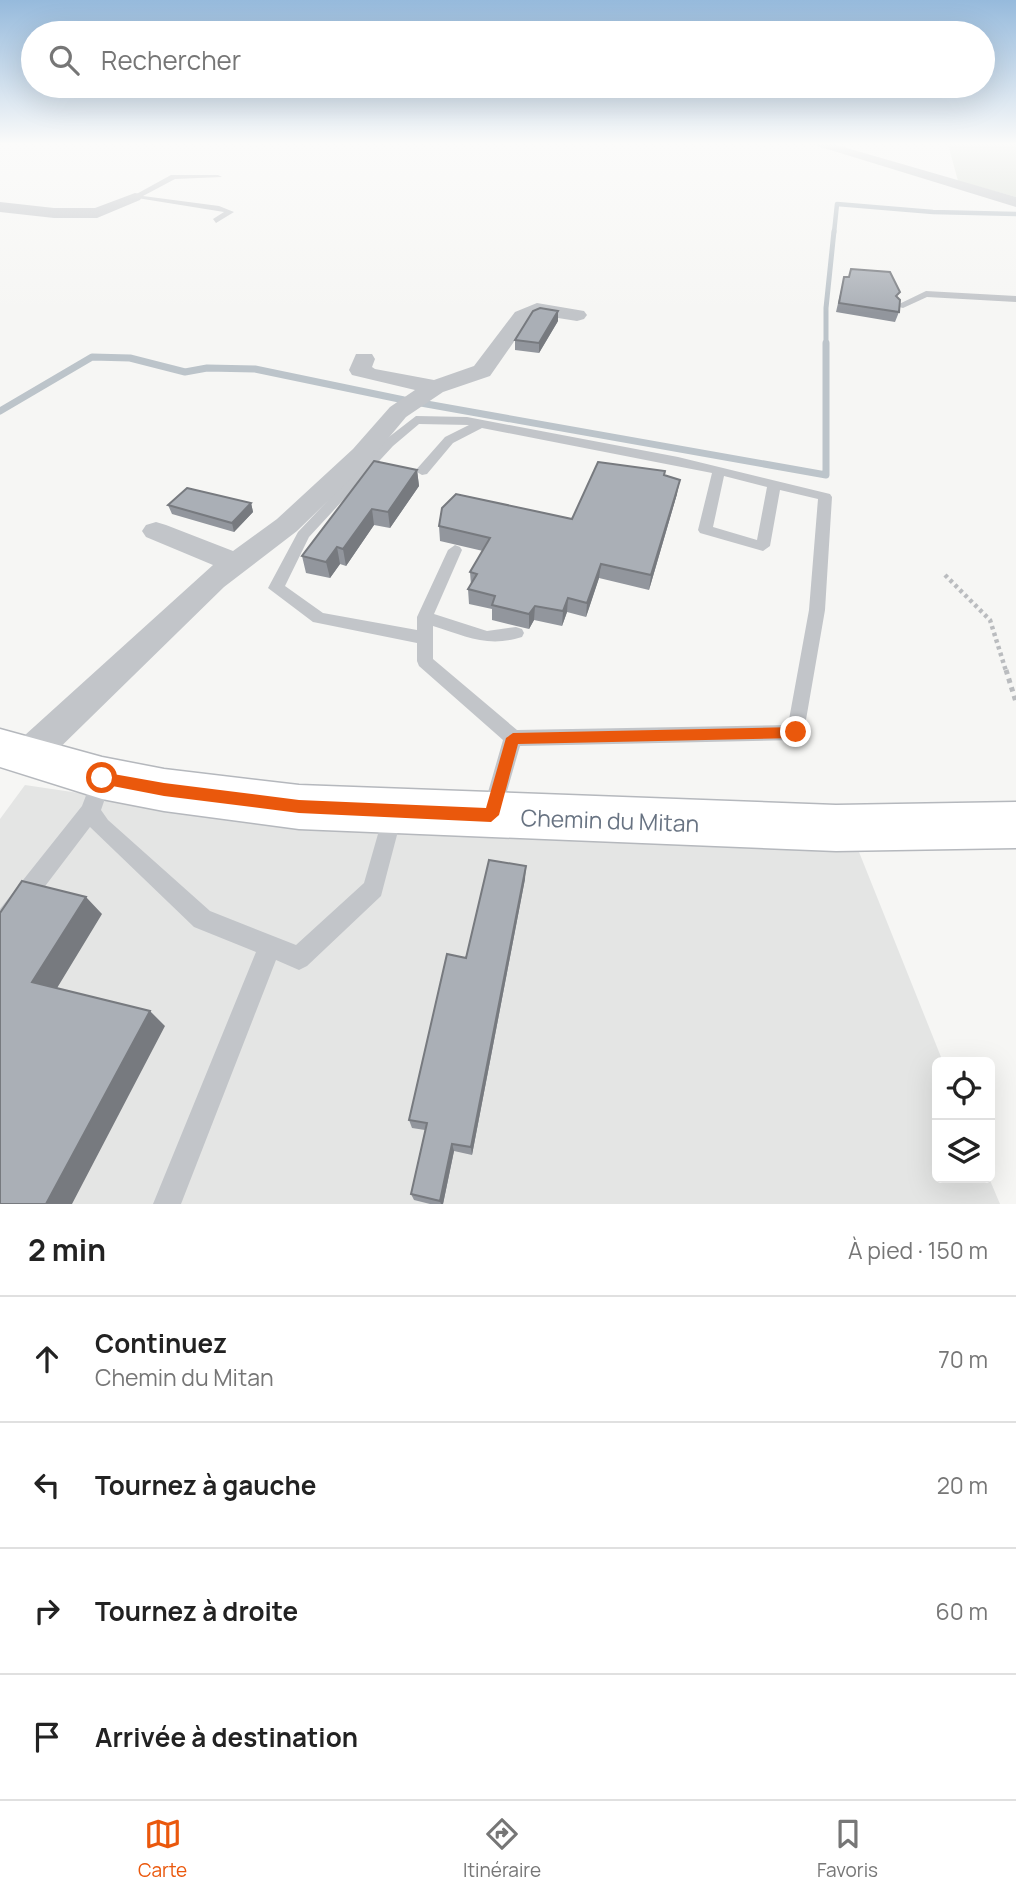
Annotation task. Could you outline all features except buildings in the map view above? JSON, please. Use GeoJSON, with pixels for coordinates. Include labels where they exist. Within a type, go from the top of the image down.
{"type":"FeatureCollection","features":[{"type":"Feature","properties":{"kind":"street"},"geometry":{"type":"LineString","coordinates":[[0,207],[54,213],[97,213],[127,200]]}},
{"type":"Feature","properties":{"kind":"street"},"geometry":{"type":"LineString","coordinates":[[14,752],[213,580],[287,525],[362,454],[372,429],[435,387],[482,371],[522,316],[537,309],[577,315]]}},
{"type":"Feature","properties":{"kind":"street"},"geometry":{"type":"LineString","coordinates":[[364,359],[360,370],[369,374],[435,387]]}},
{"type":"Feature","properties":{"kind":"street"},"geometry":{"type":"LineString","coordinates":[[156,531],[236,563]]}},
{"type":"Feature","properties":{"kind":"street","name":"Chemin du Mitan"},"geometry":{"type":"LineString","coordinates":[[14,752],[96,794],[164,790],[299,807],[393,813],[836,828],[1016,825]]}},
{"type":"Feature","properties":{"kind":"lane"},"geometry":{"type":"LineString","coordinates":[[159,200],[219,208],[230,212],[216,220]]}},
{"type":"Feature","properties":{"kind":"lane"},"geometry":{"type":"LineString","coordinates":[[900,306],[926,294],[1016,299]]}},
{"type":"Feature","properties":{"kind":"lane"},"geometry":{"type":"LineString","coordinates":[[425,638],[319,618],[276,588],[303,536],[389,443],[416,420],[480,424],[678,461],[825,497],[817,610],[796,732],[513,738],[425,661],[425,638],[425,617],[455,550]]}},
{"type":"Feature","properties":{"kind":"lane"},"geometry":{"type":"LineString","coordinates":[[422,471],[449,440],[480,424]]}},
{"type":"Feature","properties":{"kind":"lane"},"geometry":{"type":"LineString","coordinates":[[719,471],[705,530],[763,546],[774,485]]}},
{"type":"Feature","properties":{"kind":"lane"},"geometry":{"type":"LineString","coordinates":[[425,617],[487,637],[516,633]]}},
{"type":"Feature","properties":{"kind":"lane"},"geometry":{"type":"LineString","coordinates":[[491,815],[513,738]]}},
{"type":"Feature","properties":{"kind":"lane"},"geometry":{"type":"LineString","coordinates":[[0,927],[96,794]]}},
{"type":"Feature","properties":{"kind":"lane"},"geometry":{"type":"LineString","coordinates":[[96,794],[101,827],[202,919],[299,958],[373,889],[393,813]]}},
{"type":"Feature","properties":{"kind":"lane"},"geometry":{"type":"LineString","coordinates":[[167,1204],[270,947]]}},
{"type":"Feature","properties":{"kind":"path"},"geometry":{"type":"LineString","coordinates":[[945,575],[990,620],[1016,702]]}},
{"type":"Feature","properties":{"kind":"shaded area"},"geometry":{"type":"Polygon","coordinates":[[[25,785],[146,803],[857,847],[941,1057],[932,1057],[932,1183],[991,1183],[1000,1204],[0,1204],[0,819],[25,785]]]}},
{"type":"Feature","properties":{"kind":"waterway"},"geometry":{"type":"LineString","coordinates":[[834,233],[837,204],[933,212],[1016,214]]}},
{"type":"Feature","properties":{"kind":"waterway"},"geometry":{"type":"LineString","coordinates":[[0,411],[92,357],[130,358],[185,372],[207,368],[255,369],[404,400],[826,475],[826,308],[834,231]]}},
{"type":"Feature","properties":{"kind":"route"},"geometry":{"type":"LineString","coordinates":[[102,778],[164,790],[299,807],[491,815],[513,738],[796,732]]}}]}
